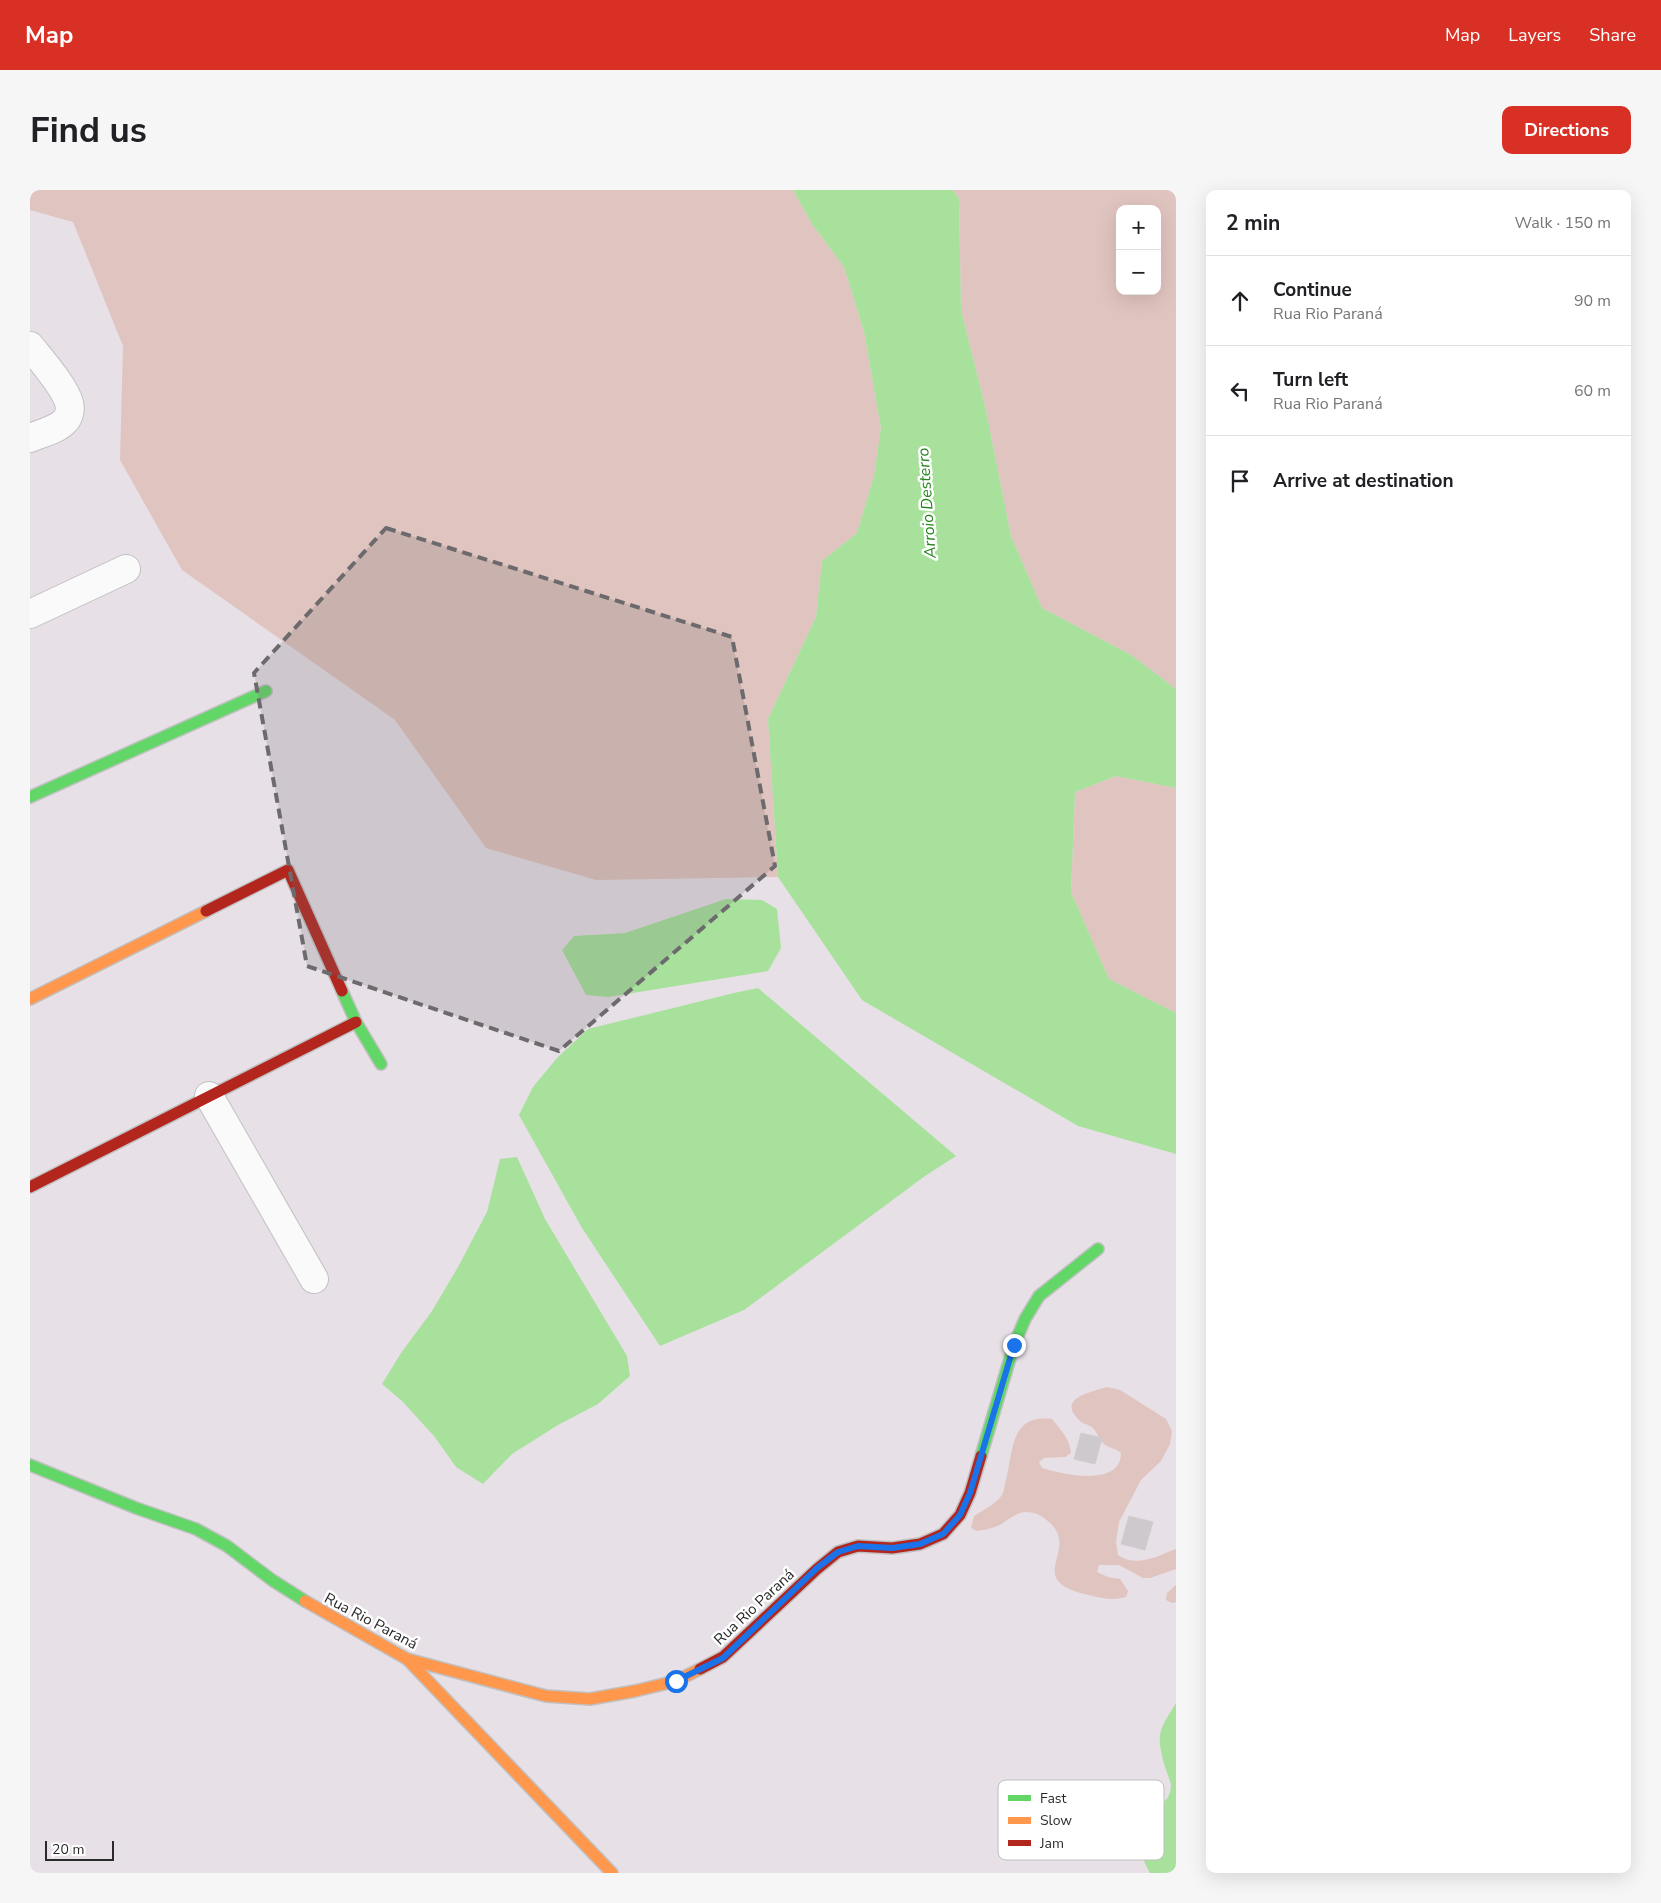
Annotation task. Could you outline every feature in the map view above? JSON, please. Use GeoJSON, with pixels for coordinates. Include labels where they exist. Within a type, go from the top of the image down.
{"type":"FeatureCollection","features":[{"type":"Feature","properties":{"kind":"street"},"geometry":{"type":"LineString","coordinates":[[30,346],[70,404],[69,414],[64,422],[30,438]]}},
{"type":"Feature","properties":{"kind":"street"},"geometry":{"type":"LineString","coordinates":[[30,614],[126,569]]}},
{"type":"Feature","properties":{"kind":"street"},"geometry":{"type":"LineString","coordinates":[[30,797],[266,691]]}},
{"type":"Feature","properties":{"kind":"street"},"geometry":{"type":"LineString","coordinates":[[30,999],[288,870],[356,1022],[381,1064]]}},
{"type":"Feature","properties":{"kind":"street"},"geometry":{"type":"LineString","coordinates":[[30,1187],[356,1022]]}},
{"type":"Feature","properties":{"kind":"street"},"geometry":{"type":"LineString","coordinates":[[209,1096],[314,1279]]}},
{"type":"Feature","properties":{"kind":"street","name":"Rua Rio Paraná"},"geometry":{"type":"LineString","coordinates":[[30,1465],[136,1508],[196,1529],[227,1546],[272,1580],[322,1612],[407,1659],[546,1696],[590,1699],[636,1691],[676,1681],[723,1658],[817,1568],[838,1552],[858,1546],[892,1548],[920,1544],[943,1534],[960,1515],[970,1493],[1014,1345],[1024,1319],[1039,1296],[1098,1249]]}},
{"type":"Feature","properties":{"kind":"street"},"geometry":{"type":"LineString","coordinates":[[407,1659],[612,1873]]}},
{"type":"Feature","properties":{"kind":"highlighted area"},"geometry":{"type":"Polygon","coordinates":[[[386,528],[732,637],[775,866],[559,1051],[307,966],[254,673],[386,528]]]}},
{"type":"Feature","properties":{"kind":"shaded area"},"geometry":{"type":"Polygon","coordinates":[[[30,190],[793,190],[812,224],[844,267],[864,332],[881,428],[874,476],[857,533],[822,561],[816,617],[768,719],[778,877],[596,880],[486,848],[395,720],[182,570],[120,460],[123,346],[73,222],[30,210],[30,190]]]}},
{"type":"Feature","properties":{"kind":"shaded area"},"geometry":{"type":"Polygon","coordinates":[[[953,190],[1176,190],[1176,689],[1131,655],[1042,608],[1011,536],[985,406],[961,310],[959,199],[953,190]]]}},
{"type":"Feature","properties":{"kind":"shaded area"},"geometry":{"type":"Polygon","coordinates":[[[1116,776],[1176,788],[1176,1013],[1109,979],[1071,892],[1075,792],[1116,776]]]}},
{"type":"Feature","properties":{"kind":"shaded area"},"geometry":{"type":"Polygon","coordinates":[[[1107,1387],[1120,1390],[1166,1419],[1172,1431],[1170,1444],[1161,1461],[1141,1480],[1119,1522],[1116,1542],[1118,1555],[1132,1561],[1147,1560],[1176,1549],[1176,1569],[1150,1578],[1143,1578],[1119,1565],[1099,1565],[1097,1572],[1108,1577],[1120,1579],[1128,1591],[1126,1597],[1115,1599],[1101,1598],[1067,1588],[1058,1580],[1055,1572],[1059,1543],[1057,1533],[1049,1522],[1039,1515],[1022,1512],[993,1528],[977,1531],[971,1528],[974,1516],[993,1504],[1003,1494],[1015,1438],[1020,1429],[1027,1423],[1038,1419],[1052,1419],[1069,1443],[1071,1453],[1065,1457],[1044,1458],[1039,1462],[1042,1468],[1062,1473],[1089,1476],[1101,1475],[1111,1471],[1118,1464],[1121,1453],[1104,1444],[1093,1428],[1079,1420],[1073,1412],[1072,1406],[1079,1397],[1107,1387]]]}},
{"type":"Feature","properties":{"kind":"shaded area"},"geometry":{"type":"Polygon","coordinates":[[[1176,1585],[1176,1602],[1172,1603],[1166,1600],[1167,1593],[1176,1585]]]}},
{"type":"Feature","properties":{"kind":"water","name":"Arroio Desterro"},"geometry":{"type":"Polygon","coordinates":[[[793,190],[953,190],[959,199],[961,310],[985,406],[1011,536],[1042,608],[1131,655],[1176,689],[1176,788],[1116,776],[1075,792],[1071,892],[1109,979],[1176,1013],[1176,1154],[1078,1126],[862,1000],[778,877],[768,719],[816,617],[822,561],[857,533],[874,476],[881,428],[864,332],[844,267],[812,224],[793,190]]]}},
{"type":"Feature","properties":{"kind":"water"},"geometry":{"type":"Polygon","coordinates":[[[726,899],[762,900],[777,909],[781,948],[768,971],[608,997],[586,995],[562,950],[574,936],[625,933],[726,899]]]}},
{"type":"Feature","properties":{"kind":"water"},"geometry":{"type":"Polygon","coordinates":[[[758,988],[956,1156],[925,1176],[744,1310],[660,1346],[582,1228],[519,1115],[533,1087],[557,1058],[588,1029],[758,988]]]}},
{"type":"Feature","properties":{"kind":"water"},"geometry":{"type":"Polygon","coordinates":[[[517,1157],[545,1219],[627,1356],[630,1376],[598,1404],[558,1425],[512,1454],[483,1484],[456,1467],[434,1436],[402,1401],[382,1384],[401,1353],[432,1311],[487,1212],[500,1159],[517,1157]]]}},
{"type":"Feature","properties":{"kind":"water"},"geometry":{"type":"Polygon","coordinates":[[[1176,1703],[1176,1873],[1150,1873],[1143,1860],[1164,1860],[1164,1802],[1171,1785],[1160,1747],[1160,1734],[1165,1721],[1176,1703]]]}},
{"type":"Feature","properties":{"kind":"building"},"geometry":{"type":"Polygon","coordinates":[[[1081,1433],[1102,1438],[1095,1464],[1074,1459],[1081,1433]]]}},
{"type":"Feature","properties":{"kind":"building"},"geometry":{"type":"Polygon","coordinates":[[[1129,1516],[1153,1522],[1145,1550],[1121,1544],[1129,1516]]]}},
{"type":"Feature","properties":{"kind":"traffic: fast"},"geometry":{"type":"LineString","coordinates":[[30,797],[266,691]]}},
{"type":"Feature","properties":{"kind":"traffic: fast"},"geometry":{"type":"LineString","coordinates":[[342,991],[356,1022],[381,1064]]}},
{"type":"Feature","properties":{"kind":"traffic: fast"},"geometry":{"type":"LineString","coordinates":[[981,1456],[1014,1345],[1025,1319],[1039,1296],[1098,1249]]}},
{"type":"Feature","properties":{"kind":"traffic: fast"},"geometry":{"type":"LineString","coordinates":[[30,1465],[136,1508],[196,1529],[227,1546],[272,1580],[305,1601]]}},
{"type":"Feature","properties":{"kind":"traffic: slow"},"geometry":{"type":"LineString","coordinates":[[30,999],[206,911]]}},
{"type":"Feature","properties":{"kind":"traffic: slow"},"geometry":{"type":"LineString","coordinates":[[305,1601],[407,1659],[546,1696],[590,1699],[676,1681],[700,1669]]}},
{"type":"Feature","properties":{"kind":"traffic: slow"},"geometry":{"type":"LineString","coordinates":[[408,1660],[612,1873]]}},
{"type":"Feature","properties":{"kind":"traffic: jam"},"geometry":{"type":"LineString","coordinates":[[206,911],[288,870],[342,991]]}},
{"type":"Feature","properties":{"kind":"traffic: jam"},"geometry":{"type":"LineString","coordinates":[[30,1187],[356,1022]]}},
{"type":"Feature","properties":{"kind":"traffic: jam"},"geometry":{"type":"LineString","coordinates":[[700,1669],[723,1657],[817,1569],[838,1552],[858,1546],[892,1548],[920,1544],[943,1534],[960,1515],[970,1493],[981,1456]]}},
{"type":"Feature","properties":{"kind":"route"},"geometry":{"type":"LineString","coordinates":[[676,1681],[723,1658],[817,1568],[838,1552],[858,1546],[892,1548],[920,1544],[943,1534],[960,1515],[970,1493],[1014,1345]]}}]}
